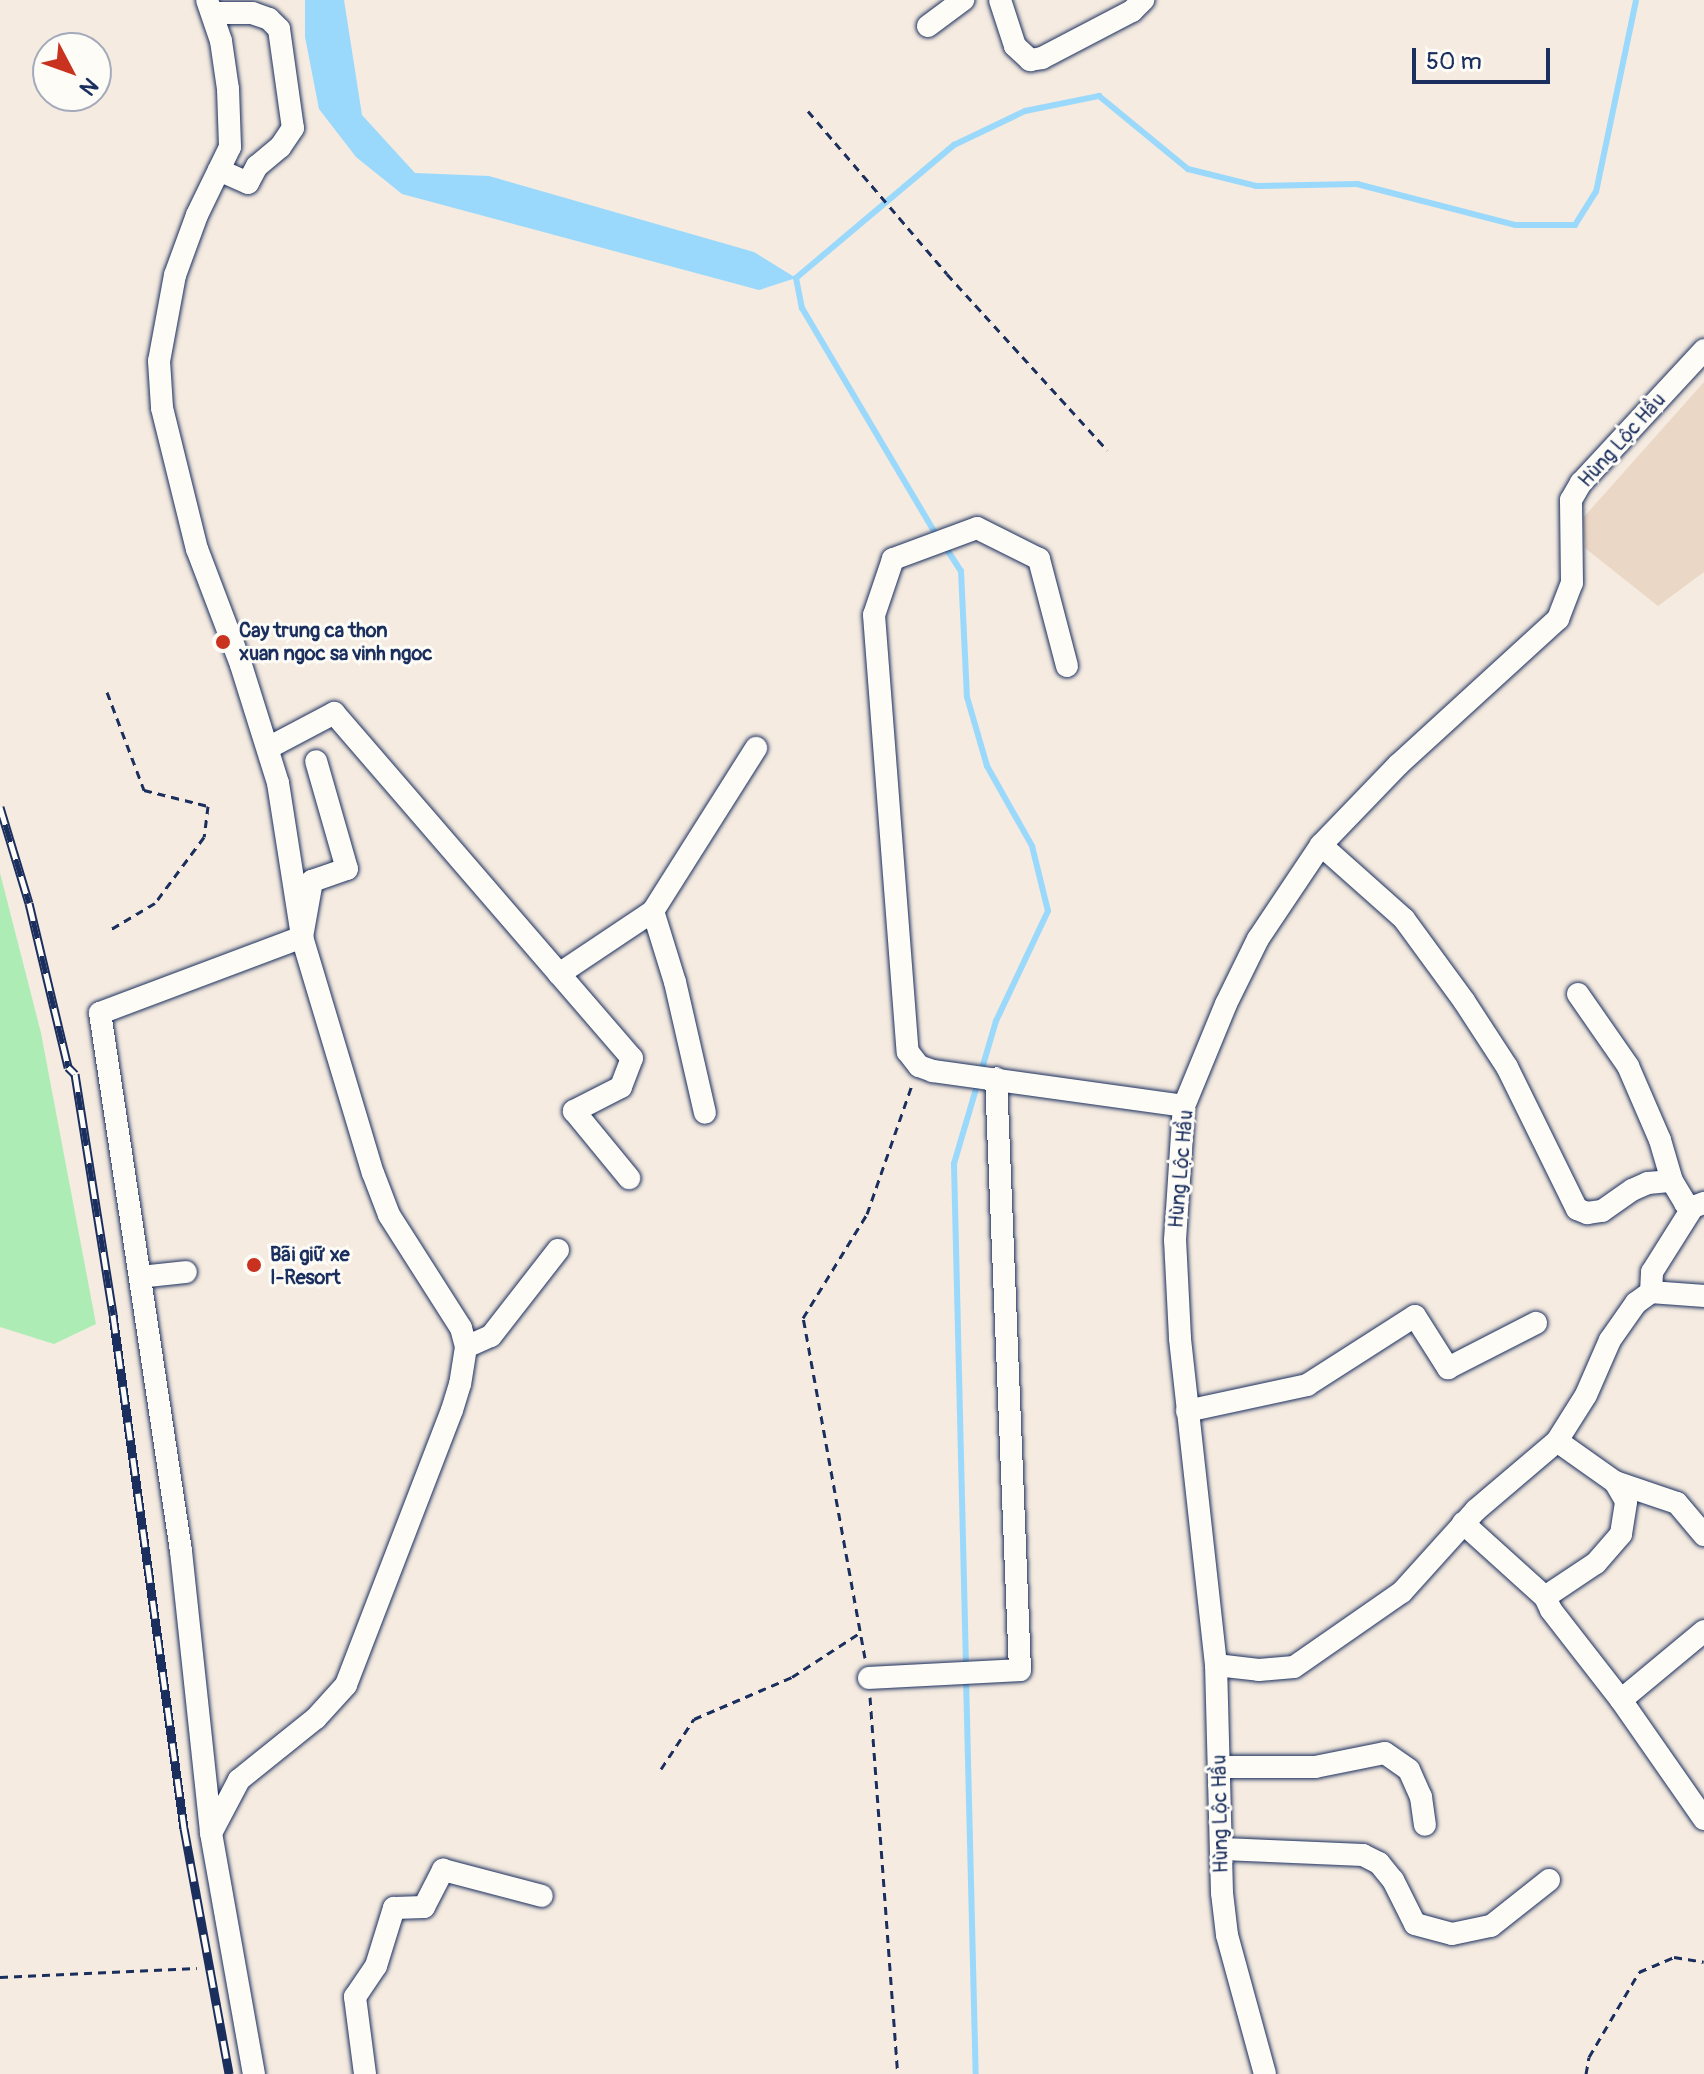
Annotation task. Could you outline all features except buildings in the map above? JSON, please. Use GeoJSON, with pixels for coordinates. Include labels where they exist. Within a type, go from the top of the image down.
{"type":"FeatureCollection","features":[{"type":"Feature","properties":{"kind":"street"},"geometry":{"type":"LineString","coordinates":[[928,26],[963,0]]}},
{"type":"Feature","properties":{"kind":"street"},"geometry":{"type":"LineString","coordinates":[[1000,0],[1015,46],[1030,60],[1042,58],[1132,11],[1143,0]]}},
{"type":"Feature","properties":{"kind":"street"},"geometry":{"type":"LineString","coordinates":[[211,1833],[239,1780],[316,1718],[346,1685],[452,1410],[466,1347],[461,1328],[383,1201],[302,937],[278,783],[197,549],[158,385],[161,342],[175,275],[197,215],[230,147],[230,108],[218,7],[269,19],[279,29],[293,128],[280,147],[257,166],[248,183],[219,170]]}},
{"type":"Feature","properties":{"kind":"street","name":"Hùng Lộc Hầu"},"geometry":{"type":"LineString","coordinates":[[1265,2074],[1227,1935],[1222,1893],[1216,1665],[1187,1411],[1175,1240],[1184,1106],[1226,1004],[1258,939],[1321,845],[1398,765],[1558,619],[1572,583],[1571,500],[1581,483],[1704,350]]}},
{"type":"Feature","properties":{"kind":"street"},"geometry":{"type":"LineString","coordinates":[[1067,666],[1039,559],[977,528],[893,559],[874,615],[908,1052],[926,1068],[1184,1106]]}},
{"type":"Feature","properties":{"kind":"street"},"geometry":{"type":"LineString","coordinates":[[268,748],[334,713],[632,1058],[621,1087],[574,1111],[629,1178]]}},
{"type":"Feature","properties":{"kind":"street"},"geometry":{"type":"LineString","coordinates":[[559,974],[653,911],[756,748]]}},
{"type":"Feature","properties":{"kind":"street"},"geometry":{"type":"LineString","coordinates":[[302,937],[312,881],[347,869],[316,761]]}},
{"type":"Feature","properties":{"kind":"street"},"geometry":{"type":"LineString","coordinates":[[1321,845],[1404,919],[1464,1001],[1507,1067],[1577,1209],[1587,1213],[1602,1211],[1640,1187],[1672,1181]]}},
{"type":"Feature","properties":{"kind":"street"},"geometry":{"type":"LineString","coordinates":[[653,911],[675,982],[705,1113]]}},
{"type":"Feature","properties":{"kind":"street"},"geometry":{"type":"LineString","coordinates":[[254,2074],[211,1833],[181,1551],[100,1013],[302,937]]}},
{"type":"Feature","properties":{"kind":"street"},"geometry":{"type":"LineString","coordinates":[[1578,994],[1633,1075],[1660,1140],[1672,1181],[1685,1203],[1698,1205],[1652,1272],[1651,1292]]}},
{"type":"Feature","properties":{"kind":"street"},"geometry":{"type":"LineString","coordinates":[[869,1678],[1020,1670],[996,1078]]}},
{"type":"Feature","properties":{"kind":"street"},"geometry":{"type":"LineString","coordinates":[[466,1347],[491,1336],[558,1250]]}},
{"type":"Feature","properties":{"kind":"street"},"geometry":{"type":"LineString","coordinates":[[140,1277],[186,1272]]}},
{"type":"Feature","properties":{"kind":"street"},"geometry":{"type":"LineString","coordinates":[[1216,1665],[1279,1670],[1309,1660],[1402,1592],[1463,1523],[1557,1441],[1586,1395],[1610,1340],[1636,1303],[1651,1292],[1704,1296]]}},
{"type":"Feature","properties":{"kind":"street"},"geometry":{"type":"LineString","coordinates":[[1187,1411],[1307,1385],[1415,1316],[1448,1368],[1536,1323]]}},
{"type":"Feature","properties":{"kind":"street"},"geometry":{"type":"LineString","coordinates":[[1557,1441],[1615,1482],[1677,1503],[1704,1535]]}},
{"type":"Feature","properties":{"kind":"street"},"geometry":{"type":"LineString","coordinates":[[1545,1597],[1596,1563],[1621,1534],[1626,1501],[1615,1482]]}},
{"type":"Feature","properties":{"kind":"street"},"geometry":{"type":"LineString","coordinates":[[1463,1523],[1545,1597],[1551,1610],[1621,1700],[1704,1819]]}},
{"type":"Feature","properties":{"kind":"street"},"geometry":{"type":"LineString","coordinates":[[1621,1700],[1704,1631]]}},
{"type":"Feature","properties":{"kind":"street"},"geometry":{"type":"LineString","coordinates":[[1219,1767],[1315,1767],[1385,1753],[1409,1770],[1421,1797],[1425,1825]]}},
{"type":"Feature","properties":{"kind":"street"},"geometry":{"type":"LineString","coordinates":[[1223,1849],[1363,1855],[1379,1863],[1393,1880],[1415,1924],[1452,1934],[1491,1926],[1549,1880]]}},
{"type":"Feature","properties":{"kind":"street"},"geometry":{"type":"LineString","coordinates":[[365,2074],[355,1997],[376,1966],[394,1908],[424,1907],[443,1870],[542,1896]]}},
{"type":"Feature","properties":{"kind":"path"},"geometry":{"type":"LineString","coordinates":[[808,111],[947,274],[1107,450]]}},
{"type":"Feature","properties":{"kind":"path"},"geometry":{"type":"LineString","coordinates":[[107,692],[144,790],[208,806],[204,837],[155,903],[108,931]]}},
{"type":"Feature","properties":{"kind":"path"},"geometry":{"type":"LineString","coordinates":[[898,2074],[869,1678],[803,1318],[867,1214],[926,1068]]}},
{"type":"Feature","properties":{"kind":"path"},"geometry":{"type":"LineString","coordinates":[[661,1769],[694,1719],[792,1677],[861,1632]]}},
{"type":"Feature","properties":{"kind":"path"},"geometry":{"type":"LineString","coordinates":[[1586,2074],[1589,2057],[1639,1972],[1674,1957],[1704,1962]]}},
{"type":"Feature","properties":{"kind":"path"},"geometry":{"type":"LineString","coordinates":[[0,1977],[197,1968]]}},
{"type":"Feature","properties":{"kind":"shaded area"},"geometry":{"type":"Polygon","coordinates":[[[1704,382],[1704,572],[1658,606],[1585,548],[1583,518],[1704,382]]]}},
{"type":"Feature","properties":{"kind":"green space"},"geometry":{"type":"Polygon","coordinates":[[[0,873],[41,1033],[96,1324],[54,1344],[0,1327],[0,873]]]}},
{"type":"Feature","properties":{"kind":"water"},"geometry":{"type":"Polygon","coordinates":[[[305,0],[344,0],[362,115],[415,173],[489,176],[754,252],[796,278],[759,290],[402,194],[356,157],[319,109],[305,37],[305,0]]]}},
{"type":"Feature","properties":{"kind":"waterway"},"geometry":{"type":"LineString","coordinates":[[796,278],[954,145],[1025,111],[1099,96],[1188,169],[1256,186],[1357,184],[1516,225],[1575,225],[1596,192],[1636,0]]}},
{"type":"Feature","properties":{"kind":"waterway"},"geometry":{"type":"LineString","coordinates":[[796,278],[802,308],[937,536]]}},
{"type":"Feature","properties":{"kind":"waterway"},"geometry":{"type":"LineString","coordinates":[[944,545],[961,571],[967,697],[987,766],[1032,846],[1048,911],[996,1021],[954,1164],[966,1667]]}},
{"type":"Feature","properties":{"kind":"waterway"},"geometry":{"type":"LineString","coordinates":[[966,1678],[976,2074]]}},
{"type":"Feature","properties":{"kind":"railway"},"geometry":{"type":"LineString","coordinates":[[0,807],[29,903],[68,1067],[75,1074],[113,1315],[184,1828],[229,2074]]}},
{"type":"Feature","properties":{"kind":"place","name":"Cay trung ca thon xuan ngoc sa vinh ngoc"},"geometry":{"type":"Point","coordinates":[223,642]}},
{"type":"Feature","properties":{"kind":"place","name":"Bãi giữ xe I-Resort"},"geometry":{"type":"Point","coordinates":[254,1265]}}]}
